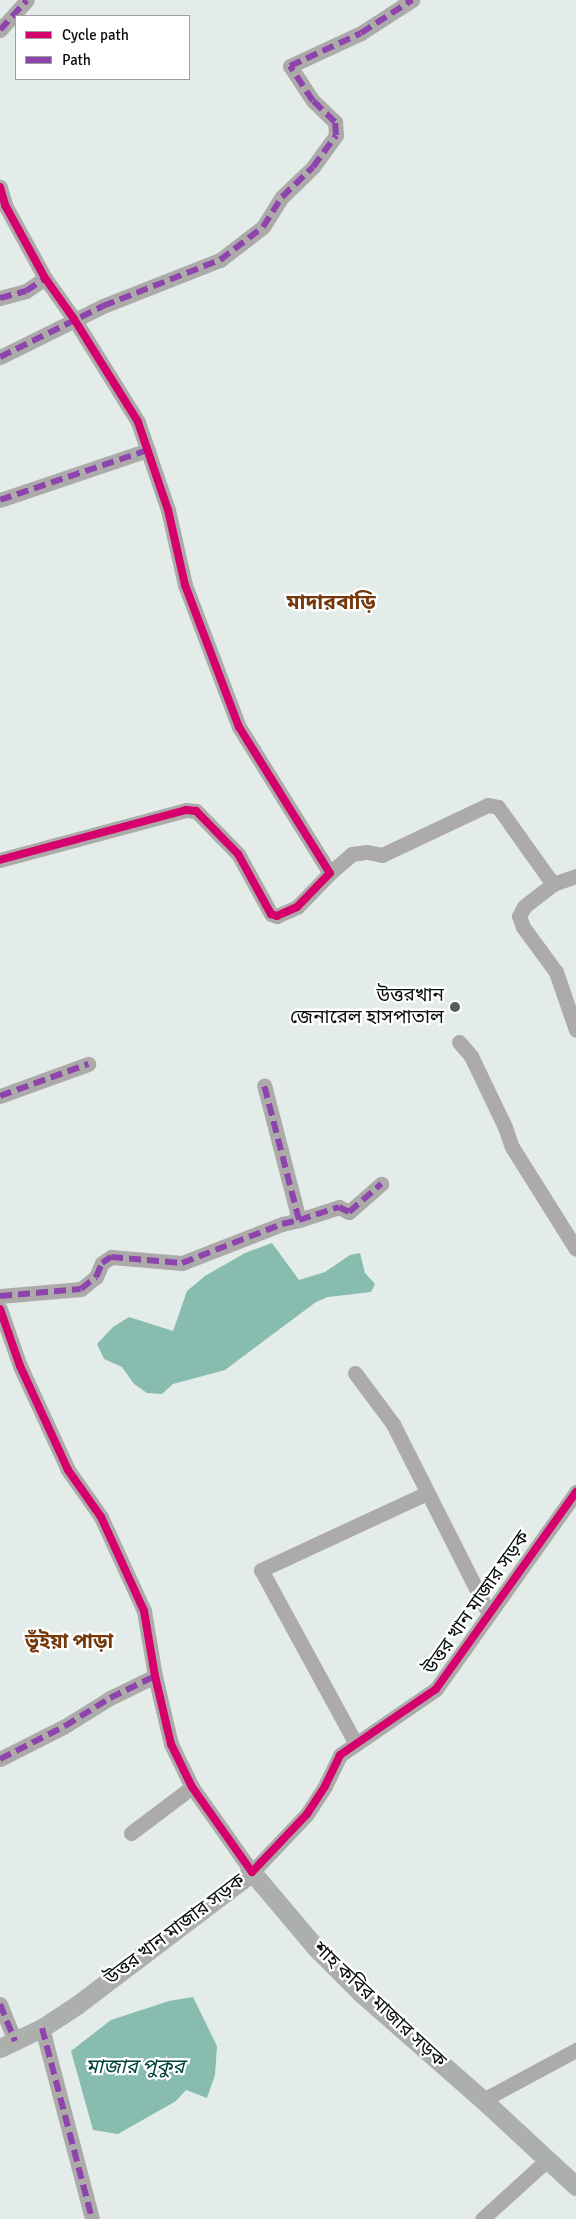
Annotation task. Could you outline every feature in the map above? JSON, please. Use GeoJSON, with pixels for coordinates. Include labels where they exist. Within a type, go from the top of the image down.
{"type":"FeatureCollection","features":[{"type":"Feature","properties":{"kind":"main road","name":"উত্তর খান মাজার সড়ক"},"geometry":{"type":"LineString","coordinates":[[7,2045],[42,2028],[77,2004],[252,1872]]}},
{"type":"Feature","properties":{"kind":"main road","name":"শাহ কবির মাজার সড়ক"},"geometry":{"type":"LineString","coordinates":[[252,1872],[316,1948],[361,1993],[483,2100],[576,2186]]}},
{"type":"Feature","properties":{"kind":"street"},"geometry":{"type":"LineString","coordinates":[[0,30],[27,0]]}},
{"type":"Feature","properties":{"kind":"street"},"geometry":{"type":"LineString","coordinates":[[0,357],[74,319],[220,260],[264,227],[282,196],[313,167],[336,135],[336,122],[312,100],[290,66],[361,33],[412,0]]}},
{"type":"Feature","properties":{"kind":"street"},"geometry":{"type":"LineString","coordinates":[[0,187],[9,214],[45,278],[74,319],[138,422],[168,510],[186,585],[239,727],[330,873]]}},
{"type":"Feature","properties":{"kind":"street"},"geometry":{"type":"LineString","coordinates":[[0,298],[26,291],[45,278]]}},
{"type":"Feature","properties":{"kind":"street"},"geometry":{"type":"LineString","coordinates":[[0,500],[148,450]]}},
{"type":"Feature","properties":{"kind":"street"},"geometry":{"type":"LineString","coordinates":[[0,860],[186,810],[196,811],[238,854],[271,914],[276,916],[297,906],[352,854],[367,852],[382,855],[488,805],[498,807],[553,884]]}},
{"type":"Feature","properties":{"kind":"street"},"geometry":{"type":"LineString","coordinates":[[576,876],[553,884],[524,907],[520,916],[523,927],[556,972],[576,1030]]}},
{"type":"Feature","properties":{"kind":"street"},"geometry":{"type":"LineString","coordinates":[[459,1042],[471,1056],[505,1127],[512,1147],[576,1249]]}},
{"type":"Feature","properties":{"kind":"street"},"geometry":{"type":"LineString","coordinates":[[0,1096],[88,1064]]}},
{"type":"Feature","properties":{"kind":"street"},"geometry":{"type":"LineString","coordinates":[[264,1085],[299,1220]]}},
{"type":"Feature","properties":{"kind":"street"},"geometry":{"type":"LineString","coordinates":[[0,1296],[82,1289],[96,1277],[102,1263],[111,1257],[182,1263],[282,1224],[339,1207],[349,1212],[381,1184]]}},
{"type":"Feature","properties":{"kind":"street","name":"শাহ কবির মাজার সড়ক"},"geometry":{"type":"LineString","coordinates":[[0,1309],[20,1366],[68,1470],[102,1517],[144,1611],[155,1676],[171,1744],[192,1787],[252,1872]]}},
{"type":"Feature","properties":{"kind":"street"},"geometry":{"type":"LineString","coordinates":[[355,1374],[393,1424],[489,1614]]}},
{"type":"Feature","properties":{"kind":"street","name":"উত্তর খান মাজার সড়ক"},"geometry":{"type":"LineString","coordinates":[[252,1872],[307,1814],[325,1786],[340,1755],[436,1689],[576,1492]]}},
{"type":"Feature","properties":{"kind":"street"},"geometry":{"type":"LineString","coordinates":[[356,1744],[261,1570],[427,1493]]}},
{"type":"Feature","properties":{"kind":"street"},"geometry":{"type":"LineString","coordinates":[[0,1759],[65,1726],[110,1698],[155,1676]]}},
{"type":"Feature","properties":{"kind":"street"},"geometry":{"type":"LineString","coordinates":[[131,1833],[192,1787]]}},
{"type":"Feature","properties":{"kind":"street"},"geometry":{"type":"LineString","coordinates":[[0,2004],[7,2045]]}},
{"type":"Feature","properties":{"kind":"street"},"geometry":{"type":"LineString","coordinates":[[42,2028],[92,2219]]}},
{"type":"Feature","properties":{"kind":"street"},"geometry":{"type":"LineString","coordinates":[[483,2100],[576,2050]]}},
{"type":"Feature","properties":{"kind":"street"},"geometry":{"type":"LineString","coordinates":[[482,2219],[547,2160]]}},
{"type":"Feature","properties":{"kind":"water"},"geometry":{"type":"Polygon","coordinates":[[[272,1243],[299,1280],[325,1272],[350,1255],[360,1253],[365,1273],[375,1284],[371,1292],[328,1297],[316,1302],[225,1370],[173,1384],[162,1394],[147,1393],[134,1384],[122,1367],[104,1359],[97,1344],[113,1327],[129,1317],[173,1331],[187,1291],[205,1276],[245,1253],[272,1243]]]}},
{"type":"Feature","properties":{"kind":"water","name":"মাজার পুকুর"},"geometry":{"type":"Polygon","coordinates":[[[193,1997],[217,2046],[215,2075],[207,2098],[186,2090],[176,2101],[118,2134],[93,2130],[71,2051],[111,2020],[169,2001],[193,1997]]]}},
{"type":"Feature","properties":{"kind":"marked path"},"geometry":{"type":"LineString","coordinates":[[0,30],[27,0]]}},
{"type":"Feature","properties":{"kind":"marked path"},"geometry":{"type":"LineString","coordinates":[[0,357],[103,306],[220,260],[263,227],[282,197],[313,167],[336,135],[335,122],[313,101],[290,66],[361,33],[412,0]]}},
{"type":"Feature","properties":{"kind":"marked path"},"geometry":{"type":"LineString","coordinates":[[0,298],[26,291],[45,278]]}},
{"type":"Feature","properties":{"kind":"marked path"},"geometry":{"type":"LineString","coordinates":[[0,500],[148,450]]}},
{"type":"Feature","properties":{"kind":"marked path"},"geometry":{"type":"LineString","coordinates":[[0,1096],[88,1064]]}},
{"type":"Feature","properties":{"kind":"marked path"},"geometry":{"type":"LineString","coordinates":[[0,1296],[81,1289],[96,1277],[102,1263],[111,1257],[182,1263],[282,1224],[299,1220],[264,1085]]}},
{"type":"Feature","properties":{"kind":"marked path"},"geometry":{"type":"LineString","coordinates":[[299,1220],[339,1207],[349,1212],[381,1184]]}},
{"type":"Feature","properties":{"kind":"marked path"},"geometry":{"type":"LineString","coordinates":[[0,1759],[65,1726],[110,1698],[155,1676]]}},
{"type":"Feature","properties":{"kind":"marked path"},"geometry":{"type":"LineString","coordinates":[[0,2004],[15,2041]]}},
{"type":"Feature","properties":{"kind":"marked path"},"geometry":{"type":"LineString","coordinates":[[42,2028],[92,2219]]}},
{"type":"Feature","properties":{"kind":"cycle path"},"geometry":{"type":"LineString","coordinates":[[0,187],[5,205],[45,278],[74,319],[138,422],[168,510],[185,585],[239,727],[330,873],[297,907],[277,916],[271,914],[238,854],[196,811],[186,810],[0,860]]}},
{"type":"Feature","properties":{"kind":"cycle path"},"geometry":{"type":"LineString","coordinates":[[0,1309],[20,1366],[68,1470],[101,1517],[144,1611],[155,1676],[171,1744],[192,1787],[252,1872],[307,1814],[325,1786],[340,1755],[436,1689],[576,1492]]}},
{"type":"Feature","properties":{"kind":"place","name":"উত্তরখান জেনারেল হাসপাতাল"},"geometry":{"type":"Point","coordinates":[455,1007]}},
{"type":"Feature","properties":{"kind":"district","name":"মাদারবাড়ি"},"geometry":{"type":"Point","coordinates":[331,602]}},
{"type":"Feature","properties":{"kind":"district","name":"ভূঁইয়া পাড়া"},"geometry":{"type":"Point","coordinates":[69,1641]}}]}
